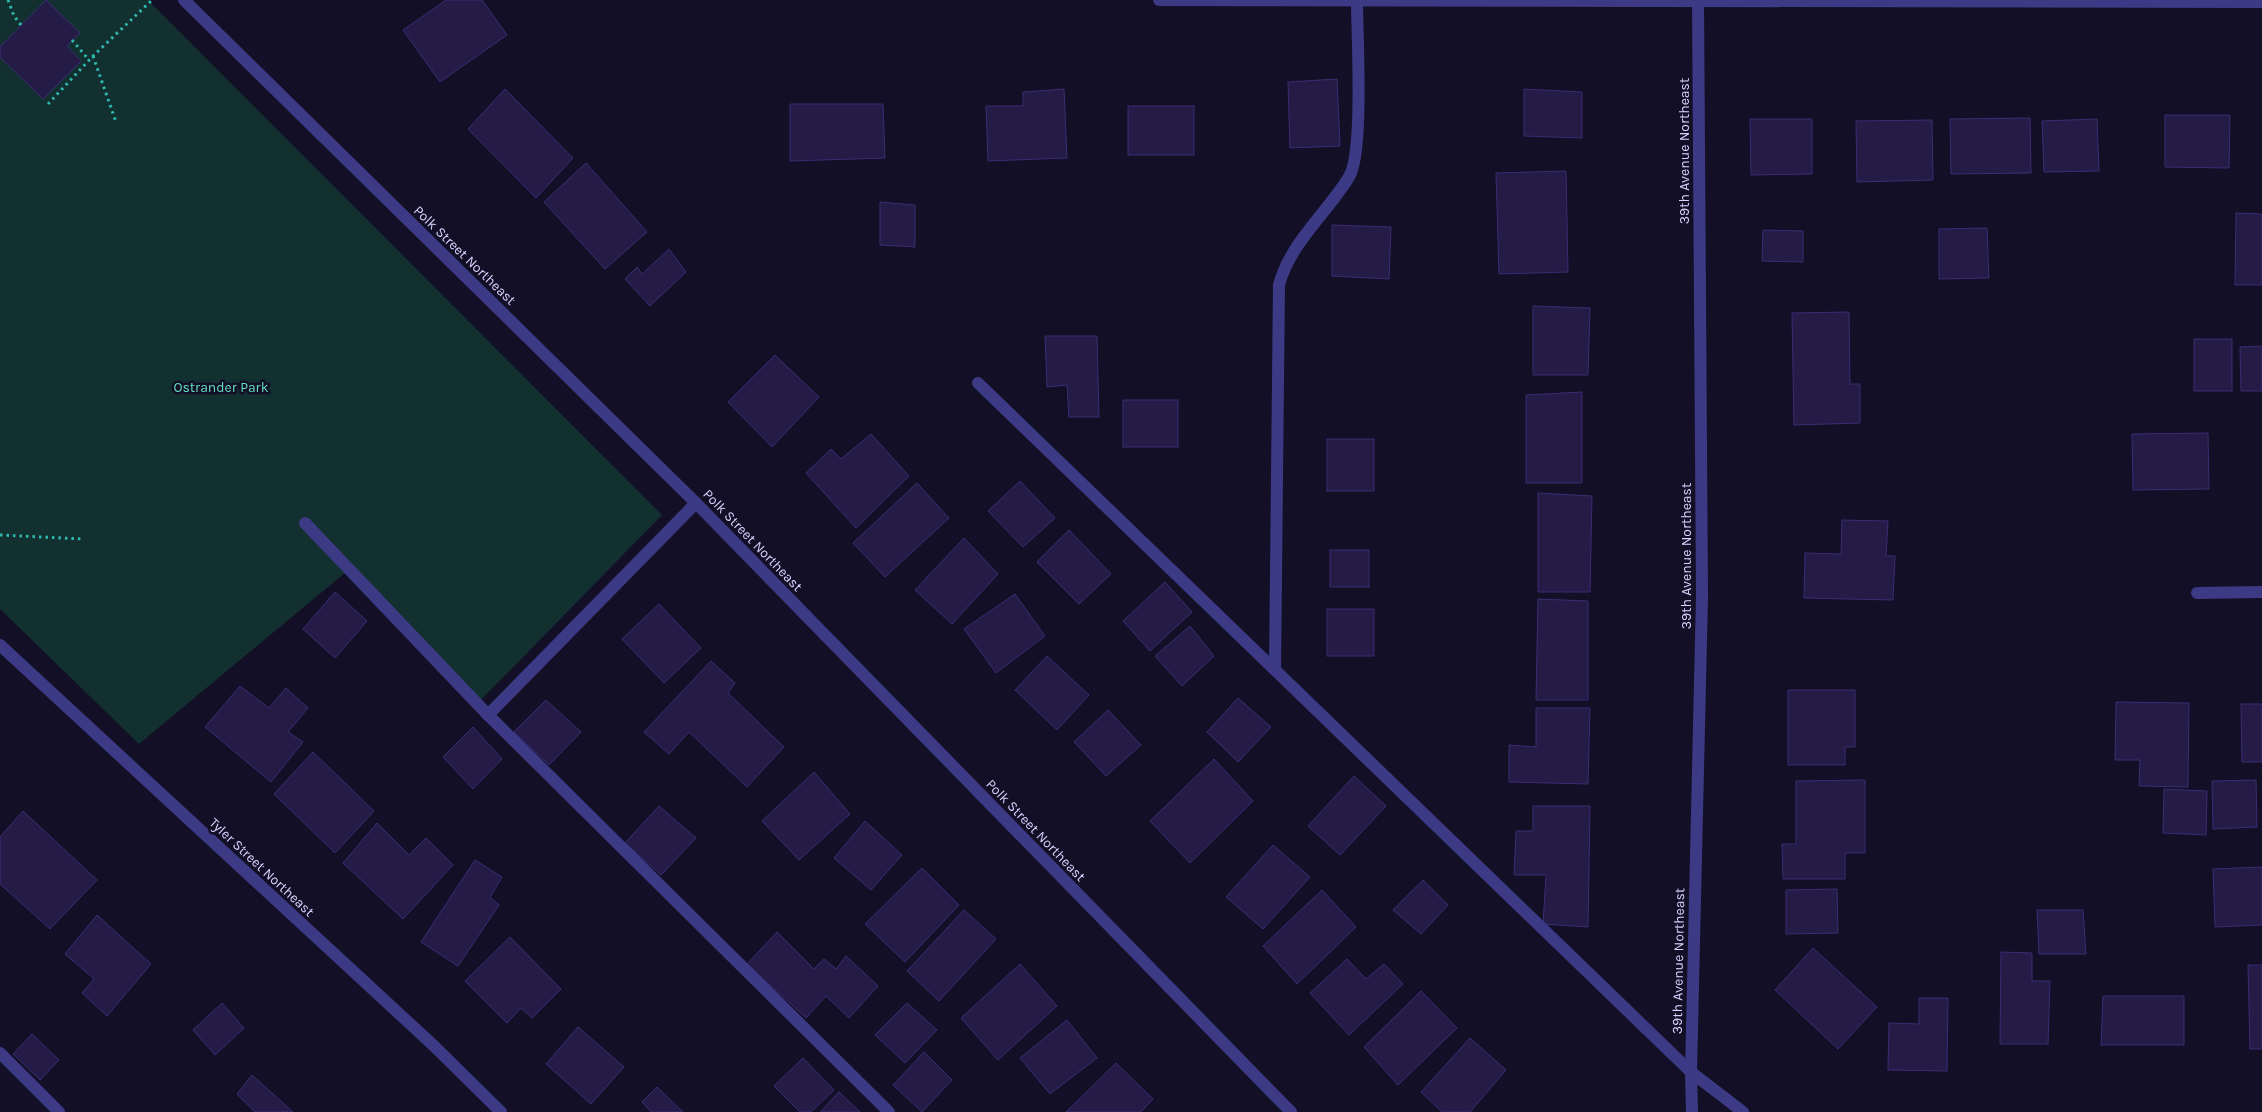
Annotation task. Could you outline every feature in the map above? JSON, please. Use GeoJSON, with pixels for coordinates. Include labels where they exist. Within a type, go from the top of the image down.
{"type":"FeatureCollection","features":[{"type":"Feature","properties":{"kind":"street","name":"Polk Street Northeast"},"geometry":{"type":"LineString","coordinates":[[184,0],[696,503],[1291,1112]]}},
{"type":"Feature","properties":{"kind":"street"},"geometry":{"type":"LineString","coordinates":[[1159,0],[2262,2]]}},
{"type":"Feature","properties":{"kind":"street"},"geometry":{"type":"LineString","coordinates":[[1275,670],[1279,285],[1284,266],[1350,175],[1357,143],[1357,1]]}},
{"type":"Feature","properties":{"kind":"street","name":"39th Avenue Northeast"},"geometry":{"type":"LineString","coordinates":[[1692,1112],[1691,1072],[1702,597],[1698,1]]}},
{"type":"Feature","properties":{"kind":"street"},"geometry":{"type":"LineString","coordinates":[[978,383],[1691,1072],[1743,1112]]}},
{"type":"Feature","properties":{"kind":"street"},"geometry":{"type":"LineString","coordinates":[[488,715],[696,503]]}},
{"type":"Feature","properties":{"kind":"street"},"geometry":{"type":"LineString","coordinates":[[305,523],[488,715],[889,1112]]}},
{"type":"Feature","properties":{"kind":"street"},"geometry":{"type":"LineString","coordinates":[[2197,593],[2262,592]]}},
{"type":"Feature","properties":{"kind":"street","name":"Tyler Street Northeast"},"geometry":{"type":"LineString","coordinates":[[0,645],[433,1045],[501,1112]]}},
{"type":"Feature","properties":{"kind":"street"},"geometry":{"type":"LineString","coordinates":[[0,1053],[59,1112]]}},
{"type":"Feature","properties":{"kind":"path"},"geometry":{"type":"LineString","coordinates":[[8,0],[14,16],[21,25]]}},
{"type":"Feature","properties":{"kind":"path"},"geometry":{"type":"LineString","coordinates":[[48,104],[93,56],[152,0]]}},
{"type":"Feature","properties":{"kind":"path"},"geometry":{"type":"LineString","coordinates":[[72,40],[89,60]]}},
{"type":"Feature","properties":{"kind":"path"},"geometry":{"type":"LineString","coordinates":[[93,56],[116,122]]}},
{"type":"Feature","properties":{"kind":"path"},"geometry":{"type":"LineString","coordinates":[[0,535],[83,539]]}},
{"type":"Feature","properties":{"kind":"green space","name":"Ostrander Park"},"geometry":{"type":"Polygon","coordinates":[[[0,0],[148,0],[662,515],[480,701],[352,567],[139,744],[0,609],[0,0]]]}},
{"type":"Feature","properties":{"kind":"building"},"geometry":{"type":"Polygon","coordinates":[[[46,0],[80,33],[67,46],[81,61],[43,99],[0,57],[0,47],[46,0]]]}},
{"type":"Feature","properties":{"kind":"building"},"geometry":{"type":"Polygon","coordinates":[[[446,0],[482,0],[507,35],[440,82],[403,30],[446,0]]]}},
{"type":"Feature","properties":{"kind":"building"},"geometry":{"type":"Polygon","coordinates":[[[1337,79],[1340,146],[1290,148],[1288,82],[1337,79]]]}},
{"type":"Feature","properties":{"kind":"building"},"geometry":{"type":"Polygon","coordinates":[[[505,89],[573,158],[536,198],[468,129],[505,89]]]}},
{"type":"Feature","properties":{"kind":"building"},"geometry":{"type":"Polygon","coordinates":[[[1064,89],[1067,158],[988,161],[986,106],[1023,106],[1023,92],[1064,89]]]}},
{"type":"Feature","properties":{"kind":"building"},"geometry":{"type":"Polygon","coordinates":[[[1524,89],[1582,92],[1582,138],[1524,136],[1524,89]]]}},
{"type":"Feature","properties":{"kind":"building"},"geometry":{"type":"Polygon","coordinates":[[[790,104],[883,104],[885,158],[790,161],[790,104]]]}},
{"type":"Feature","properties":{"kind":"building"},"geometry":{"type":"Polygon","coordinates":[[[1128,106],[1194,106],[1194,155],[1128,155],[1128,106]]]}},
{"type":"Feature","properties":{"kind":"building"},"geometry":{"type":"Polygon","coordinates":[[[2165,115],[2230,115],[2229,168],[2165,167],[2165,115]]]}},
{"type":"Feature","properties":{"kind":"building"},"geometry":{"type":"Polygon","coordinates":[[[2030,118],[2031,173],[1951,174],[1950,119],[2030,118]]]}},
{"type":"Feature","properties":{"kind":"building"},"geometry":{"type":"Polygon","coordinates":[[[1750,119],[1812,119],[1812,174],[1751,175],[1750,119]]]}},
{"type":"Feature","properties":{"kind":"building"},"geometry":{"type":"Polygon","coordinates":[[[2097,119],[2099,171],[2044,172],[2042,121],[2097,119]]]}},
{"type":"Feature","properties":{"kind":"building"},"geometry":{"type":"Polygon","coordinates":[[[1932,120],[1933,180],[1857,182],[1856,121],[1932,120]]]}},
{"type":"Feature","properties":{"kind":"building"},"geometry":{"type":"Polygon","coordinates":[[[586,163],[647,232],[605,269],[544,202],[586,163]]]}},
{"type":"Feature","properties":{"kind":"building"},"geometry":{"type":"Polygon","coordinates":[[[1566,171],[1568,272],[1499,274],[1496,173],[1566,171]]]}},
{"type":"Feature","properties":{"kind":"building"},"geometry":{"type":"Polygon","coordinates":[[[880,202],[915,205],[915,247],[880,245],[880,202]]]}},
{"type":"Feature","properties":{"kind":"building"},"geometry":{"type":"Polygon","coordinates":[[[2236,213],[2262,214],[2262,285],[2235,285],[2236,213]]]}},
{"type":"Feature","properties":{"kind":"building"},"geometry":{"type":"Polygon","coordinates":[[[1332,225],[1391,227],[1389,279],[1332,276],[1332,225]]]}},
{"type":"Feature","properties":{"kind":"building"},"geometry":{"type":"Polygon","coordinates":[[[1987,228],[1989,278],[1939,279],[1939,229],[1987,228]]]}},
{"type":"Feature","properties":{"kind":"building"},"geometry":{"type":"Polygon","coordinates":[[[1763,230],[1803,231],[1803,262],[1762,261],[1763,230]]]}},
{"type":"Feature","properties":{"kind":"building"},"geometry":{"type":"Polygon","coordinates":[[[669,249],[686,272],[650,306],[625,279],[637,267],[642,274],[669,249]]]}},
{"type":"Feature","properties":{"kind":"building"},"geometry":{"type":"Polygon","coordinates":[[[1533,306],[1590,308],[1588,375],[1533,375],[1533,306]]]}},
{"type":"Feature","properties":{"kind":"building"},"geometry":{"type":"Polygon","coordinates":[[[1849,312],[1850,384],[1860,384],[1860,423],[1794,425],[1792,313],[1849,312]]]}},
{"type":"Feature","properties":{"kind":"building"},"geometry":{"type":"Polygon","coordinates":[[[1045,336],[1097,336],[1099,417],[1069,417],[1067,385],[1047,387],[1045,336]]]}},
{"type":"Feature","properties":{"kind":"building"},"geometry":{"type":"Polygon","coordinates":[[[2194,339],[2232,339],[2232,391],[2194,391],[2194,339]]]}},
{"type":"Feature","properties":{"kind":"building"},"geometry":{"type":"Polygon","coordinates":[[[2262,346],[2262,391],[2241,391],[2240,347],[2262,346]]]}},
{"type":"Feature","properties":{"kind":"building"},"geometry":{"type":"Polygon","coordinates":[[[775,355],[819,397],[772,447],[728,402],[775,355]]]}},
{"type":"Feature","properties":{"kind":"building"},"geometry":{"type":"Polygon","coordinates":[[[1582,392],[1582,483],[1526,483],[1526,395],[1582,392]]]}},
{"type":"Feature","properties":{"kind":"building"},"geometry":{"type":"Polygon","coordinates":[[[1123,400],[1178,400],[1178,447],[1123,447],[1123,400]]]}},
{"type":"Feature","properties":{"kind":"building"},"geometry":{"type":"Polygon","coordinates":[[[2208,433],[2209,489],[2133,490],[2132,434],[2208,433]]]}},
{"type":"Feature","properties":{"kind":"building"},"geometry":{"type":"Polygon","coordinates":[[[871,434],[909,476],[856,528],[806,473],[831,449],[841,459],[871,434]]]}},
{"type":"Feature","properties":{"kind":"building"},"geometry":{"type":"Polygon","coordinates":[[[1327,439],[1374,439],[1374,491],[1327,491],[1327,439]]]}},
{"type":"Feature","properties":{"kind":"building"},"geometry":{"type":"Polygon","coordinates":[[[1020,481],[1055,518],[1023,547],[988,511],[1020,481]]]}},
{"type":"Feature","properties":{"kind":"building"},"geometry":{"type":"Polygon","coordinates":[[[917,483],[949,518],[885,577],[853,543],[917,483]]]}},
{"type":"Feature","properties":{"kind":"building"},"geometry":{"type":"Polygon","coordinates":[[[1538,493],[1592,496],[1590,592],[1538,592],[1538,493]]]}},
{"type":"Feature","properties":{"kind":"building"},"geometry":{"type":"Polygon","coordinates":[[[1842,520],[1888,521],[1886,556],[1895,556],[1893,600],[1804,598],[1805,553],[1841,554],[1842,520]]]}},
{"type":"Feature","properties":{"kind":"building"},"geometry":{"type":"Polygon","coordinates":[[[1069,530],[1111,574],[1079,604],[1037,562],[1069,530]]]}},
{"type":"Feature","properties":{"kind":"building"},"geometry":{"type":"Polygon","coordinates":[[[964,538],[998,574],[952,624],[915,590],[964,538]]]}},
{"type":"Feature","properties":{"kind":"building"},"geometry":{"type":"Polygon","coordinates":[[[1330,550],[1369,550],[1369,587],[1330,587],[1330,550]]]}},
{"type":"Feature","properties":{"kind":"building"},"geometry":{"type":"Polygon","coordinates":[[[1165,582],[1192,612],[1150,651],[1123,621],[1165,582]]]}},
{"type":"Feature","properties":{"kind":"building"},"geometry":{"type":"Polygon","coordinates":[[[335,592],[367,621],[335,658],[303,629],[335,592]]]}},
{"type":"Feature","properties":{"kind":"building"},"geometry":{"type":"Polygon","coordinates":[[[1015,594],[1045,636],[996,673],[964,629],[1015,594]]]}},
{"type":"Feature","properties":{"kind":"building"},"geometry":{"type":"Polygon","coordinates":[[[1538,599],[1588,601],[1588,700],[1536,700],[1538,599]]]}},
{"type":"Feature","properties":{"kind":"building"},"geometry":{"type":"Polygon","coordinates":[[[659,604],[701,648],[664,683],[622,639],[659,604]]]}},
{"type":"Feature","properties":{"kind":"building"},"geometry":{"type":"Polygon","coordinates":[[[1327,609],[1374,609],[1374,656],[1327,656],[1327,609]]]}},
{"type":"Feature","properties":{"kind":"building"},"geometry":{"type":"Polygon","coordinates":[[[1190,626],[1214,656],[1182,686],[1155,656],[1190,626]]]}},
{"type":"Feature","properties":{"kind":"building"},"geometry":{"type":"Polygon","coordinates":[[[1047,656],[1089,695],[1057,730],[1015,690],[1047,656]]]}},
{"type":"Feature","properties":{"kind":"building"},"geometry":{"type":"Polygon","coordinates":[[[711,661],[735,683],[728,693],[784,747],[747,787],[689,732],[669,754],[644,732],[711,661]]]}},
{"type":"Feature","properties":{"kind":"building"},"geometry":{"type":"Polygon","coordinates":[[[240,686],[269,708],[286,688],[308,708],[288,732],[303,742],[271,782],[205,727],[240,686]]]}},
{"type":"Feature","properties":{"kind":"building"},"geometry":{"type":"Polygon","coordinates":[[[1788,690],[1855,690],[1855,747],[1845,747],[1845,765],[1788,765],[1788,690]]]}},
{"type":"Feature","properties":{"kind":"building"},"geometry":{"type":"Polygon","coordinates":[[[1238,698],[1271,727],[1238,762],[1207,732],[1238,698]]]}},
{"type":"Feature","properties":{"kind":"building"},"geometry":{"type":"Polygon","coordinates":[[[546,700],[581,732],[549,765],[514,732],[546,700]]]}},
{"type":"Feature","properties":{"kind":"building"},"geometry":{"type":"Polygon","coordinates":[[[2116,702],[2189,703],[2188,787],[2139,786],[2140,760],[2115,760],[2116,702]]]}},
{"type":"Feature","properties":{"kind":"building"},"geometry":{"type":"Polygon","coordinates":[[[2241,704],[2262,704],[2262,762],[2242,762],[2241,704]]]}},
{"type":"Feature","properties":{"kind":"building"},"geometry":{"type":"Polygon","coordinates":[[[1536,708],[1590,708],[1588,784],[1509,782],[1509,745],[1536,747],[1536,708]]]}},
{"type":"Feature","properties":{"kind":"building"},"geometry":{"type":"Polygon","coordinates":[[[1108,710],[1141,745],[1106,776],[1074,742],[1108,710]]]}},
{"type":"Feature","properties":{"kind":"building"},"geometry":{"type":"Polygon","coordinates":[[[473,727],[502,759],[473,789],[443,757],[473,727]]]}},
{"type":"Feature","properties":{"kind":"building"},"geometry":{"type":"Polygon","coordinates":[[[313,752],[374,811],[335,853],[274,794],[313,752]]]}},
{"type":"Feature","properties":{"kind":"building"},"geometry":{"type":"Polygon","coordinates":[[[1214,759],[1253,801],[1190,863],[1150,821],[1214,759]]]}},
{"type":"Feature","properties":{"kind":"building"},"geometry":{"type":"Polygon","coordinates":[[[814,772],[850,814],[799,860],[762,821],[814,772]]]}},
{"type":"Feature","properties":{"kind":"building"},"geometry":{"type":"Polygon","coordinates":[[[1354,776],[1386,806],[1340,855],[1308,826],[1354,776]]]}},
{"type":"Feature","properties":{"kind":"building"},"geometry":{"type":"Polygon","coordinates":[[[1865,780],[1865,853],[1845,853],[1845,879],[1783,879],[1782,844],[1796,844],[1796,781],[1865,780]]]}},
{"type":"Feature","properties":{"kind":"building"},"geometry":{"type":"Polygon","coordinates":[[[2256,780],[2257,827],[2213,829],[2212,781],[2256,780]]]}},
{"type":"Feature","properties":{"kind":"building"},"geometry":{"type":"Polygon","coordinates":[[[2164,789],[2207,791],[2206,835],[2163,833],[2164,789]]]}},
{"type":"Feature","properties":{"kind":"building"},"geometry":{"type":"Polygon","coordinates":[[[659,806],[696,838],[661,875],[625,843],[659,806]]]}},
{"type":"Feature","properties":{"kind":"building"},"geometry":{"type":"Polygon","coordinates":[[[1533,806],[1590,806],[1588,927],[1543,924],[1546,875],[1514,875],[1516,831],[1533,831],[1533,806]]]}},
{"type":"Feature","properties":{"kind":"building"},"geometry":{"type":"Polygon","coordinates":[[[23,811],[97,880],[50,929],[0,884],[0,837],[23,811]]]}},
{"type":"Feature","properties":{"kind":"building"},"geometry":{"type":"Polygon","coordinates":[[[865,821],[902,855],[871,890],[834,858],[865,821]]]}},
{"type":"Feature","properties":{"kind":"building"},"geometry":{"type":"Polygon","coordinates":[[[377,823],[409,855],[426,838],[453,865],[403,919],[343,863],[377,823]]]}},
{"type":"Feature","properties":{"kind":"building"},"geometry":{"type":"Polygon","coordinates":[[[1273,845],[1310,877],[1263,929],[1226,897],[1273,845]]]}},
{"type":"Feature","properties":{"kind":"building"},"geometry":{"type":"Polygon","coordinates":[[[475,860],[502,877],[490,897],[499,905],[458,966],[421,942],[475,860]]]}},
{"type":"Feature","properties":{"kind":"building"},"geometry":{"type":"Polygon","coordinates":[[[2262,867],[2262,925],[2215,927],[2213,869],[2262,867]]]}},
{"type":"Feature","properties":{"kind":"building"},"geometry":{"type":"Polygon","coordinates":[[[922,868],[959,905],[905,962],[865,924],[922,868]]]}},
{"type":"Feature","properties":{"kind":"building"},"geometry":{"type":"Polygon","coordinates":[[[1423,880],[1448,905],[1421,934],[1393,910],[1423,880]]]}},
{"type":"Feature","properties":{"kind":"building"},"geometry":{"type":"Polygon","coordinates":[[[1837,889],[1838,933],[1786,934],[1786,890],[1837,889]]]}},
{"type":"Feature","properties":{"kind":"building"},"geometry":{"type":"Polygon","coordinates":[[[1322,890],[1356,927],[1297,984],[1263,946],[1322,890]]]}},
{"type":"Feature","properties":{"kind":"building"},"geometry":{"type":"Polygon","coordinates":[[[964,910],[996,939],[939,1001],[907,971],[964,910]]]}},
{"type":"Feature","properties":{"kind":"building"},"geometry":{"type":"Polygon","coordinates":[[[2037,910],[2083,910],[2086,954],[2039,954],[2037,910]]]}},
{"type":"Feature","properties":{"kind":"building"},"geometry":{"type":"Polygon","coordinates":[[[97,915],[151,964],[107,1016],[82,993],[94,979],[65,954],[97,915]]]}},
{"type":"Feature","properties":{"kind":"building"},"geometry":{"type":"Polygon","coordinates":[[[777,932],[814,969],[824,959],[836,969],[846,956],[878,986],[849,1018],[826,996],[806,1018],[747,964],[777,932]]]}},
{"type":"Feature","properties":{"kind":"building"},"geometry":{"type":"Polygon","coordinates":[[[510,937],[561,989],[532,1018],[521,1008],[507,1023],[465,981],[510,937]]]}},
{"type":"Feature","properties":{"kind":"building"},"geometry":{"type":"Polygon","coordinates":[[[1813,948],[1877,1007],[1838,1049],[1775,990],[1813,948]]]}},
{"type":"Feature","properties":{"kind":"building"},"geometry":{"type":"Polygon","coordinates":[[[2001,952],[2032,953],[2032,981],[2050,981],[2048,1044],[2000,1044],[2001,952]]]}},
{"type":"Feature","properties":{"kind":"building"},"geometry":{"type":"Polygon","coordinates":[[[1347,959],[1366,979],[1384,964],[1403,984],[1349,1035],[1310,993],[1347,959]]]}},
{"type":"Feature","properties":{"kind":"building"},"geometry":{"type":"Polygon","coordinates":[[[1020,964],[1057,1006],[998,1060],[961,1018],[1020,964]]]}},
{"type":"Feature","properties":{"kind":"building"},"geometry":{"type":"Polygon","coordinates":[[[2248,965],[2262,965],[2262,1049],[2250,1049],[2248,965]]]}},
{"type":"Feature","properties":{"kind":"building"},"geometry":{"type":"Polygon","coordinates":[[[1421,991],[1457,1028],[1398,1085],[1364,1047],[1421,991]]]}},
{"type":"Feature","properties":{"kind":"building"},"geometry":{"type":"Polygon","coordinates":[[[2103,996],[2184,996],[2184,1045],[2101,1045],[2103,996]]]}},
{"type":"Feature","properties":{"kind":"building"},"geometry":{"type":"Polygon","coordinates":[[[1919,998],[1948,998],[1947,1071],[1888,1070],[1889,1023],[1919,1024],[1919,998]]]}},
{"type":"Feature","properties":{"kind":"building"},"geometry":{"type":"Polygon","coordinates":[[[222,1003],[244,1028],[215,1055],[193,1030],[222,1003]]]}},
{"type":"Feature","properties":{"kind":"building"},"geometry":{"type":"Polygon","coordinates":[[[907,1003],[937,1030],[905,1063],[875,1035],[907,1003]]]}},
{"type":"Feature","properties":{"kind":"building"},"geometry":{"type":"Polygon","coordinates":[[[1067,1020],[1097,1058],[1050,1094],[1020,1058],[1067,1020]]]}},
{"type":"Feature","properties":{"kind":"building"},"geometry":{"type":"Polygon","coordinates":[[[578,1027],[624,1067],[591,1104],[546,1064],[578,1027]]]}},
{"type":"Feature","properties":{"kind":"building"},"geometry":{"type":"Polygon","coordinates":[[[32,1034],[59,1060],[40,1080],[13,1054],[32,1034]]]}},
{"type":"Feature","properties":{"kind":"building"},"geometry":{"type":"Polygon","coordinates":[[[1470,1038],[1506,1070],[1470,1112],[1442,1112],[1421,1092],[1470,1038]]]}},
{"type":"Feature","properties":{"kind":"building"},"geometry":{"type":"Polygon","coordinates":[[[924,1052],[952,1080],[922,1112],[893,1085],[924,1052]]]}},
{"type":"Feature","properties":{"kind":"building"},"geometry":{"type":"Polygon","coordinates":[[[803,1058],[834,1090],[811,1112],[800,1112],[774,1086],[803,1058]]]}},
{"type":"Feature","properties":{"kind":"building"},"geometry":{"type":"Polygon","coordinates":[[[1116,1063],[1153,1099],[1141,1112],[1066,1112],[1116,1063]]]}},
{"type":"Feature","properties":{"kind":"building"},"geometry":{"type":"Polygon","coordinates":[[[252,1075],[293,1112],[255,1112],[237,1094],[252,1075]]]}},
{"type":"Feature","properties":{"kind":"building"},"geometry":{"type":"Polygon","coordinates":[[[657,1087],[683,1112],[651,1112],[642,1102],[657,1087]]]}},
{"type":"Feature","properties":{"kind":"building"},"geometry":{"type":"Polygon","coordinates":[[[839,1092],[860,1112],[820,1112],[839,1092]]]}}]}
